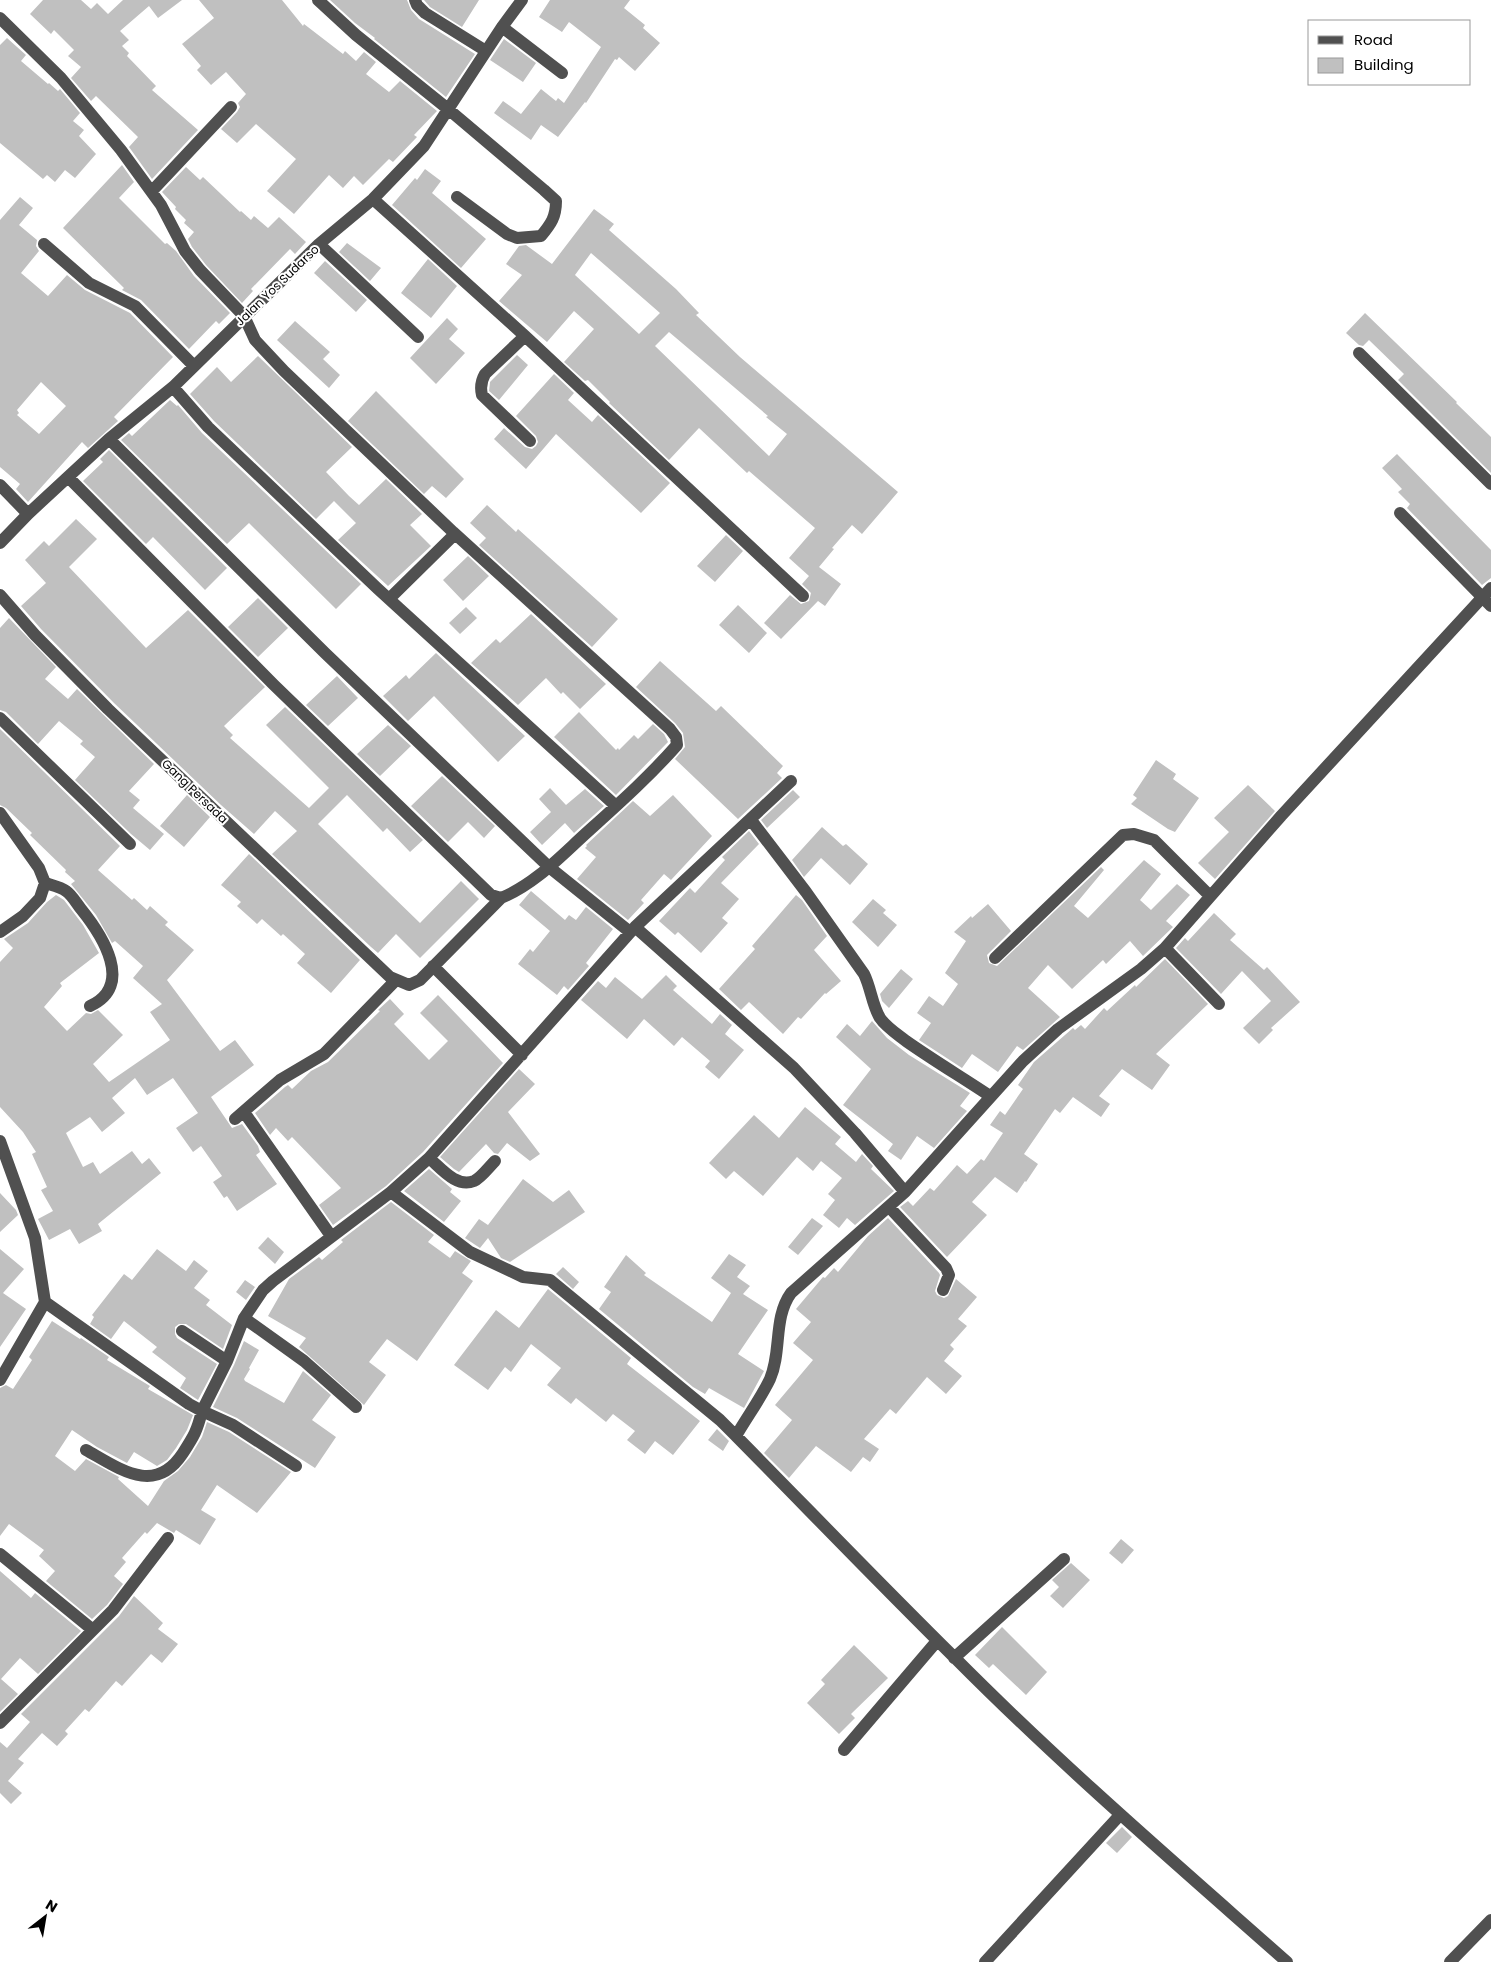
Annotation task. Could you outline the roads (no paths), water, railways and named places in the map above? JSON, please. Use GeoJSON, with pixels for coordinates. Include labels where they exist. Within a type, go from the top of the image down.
{"type":"FeatureCollection","features":[{"type":"Feature","properties":{"kind":"street"},"geometry":{"type":"LineString","coordinates":[[318,0],[356,35],[448,109],[556,201],[556,212],[550,225],[540,236],[517,238],[507,234],[457,197]]}},
{"type":"Feature","properties":{"kind":"street"},"geometry":{"type":"LineString","coordinates":[[415,0],[417,5],[425,12],[486,51]]}},
{"type":"Feature","properties":{"kind":"street","name":"Jalan Yos Sudarso"},"geometry":{"type":"LineString","coordinates":[[0,543],[109,438],[173,387],[319,244],[373,199],[424,146],[502,27],[522,0]]}},
{"type":"Feature","properties":{"kind":"street"},"geometry":{"type":"LineString","coordinates":[[0,18],[61,78],[122,150],[161,205],[185,251],[200,270],[244,316],[255,340],[284,371],[451,530],[670,729],[676,737],[677,745],[616,806],[548,867],[517,890],[501,898],[420,980],[409,984],[396,980],[324,1054],[280,1080],[239,1116],[331,1236]]}},
{"type":"Feature","properties":{"kind":"street"},"geometry":{"type":"LineString","coordinates":[[502,27],[562,74]]}},
{"type":"Feature","properties":{"kind":"street"},"geometry":{"type":"LineString","coordinates":[[152,191],[230,106]]}},
{"type":"Feature","properties":{"kind":"street"},"geometry":{"type":"LineString","coordinates":[[373,199],[524,336],[803,596]]}},
{"type":"Feature","properties":{"kind":"street"},"geometry":{"type":"LineString","coordinates":[[44,244],[89,284],[135,306],[194,366]]}},
{"type":"Feature","properties":{"kind":"street"},"geometry":{"type":"LineString","coordinates":[[319,244],[418,337]]}},
{"type":"Feature","properties":{"kind":"street"},"geometry":{"type":"LineString","coordinates":[[524,336],[485,374],[481,389],[482,395],[530,441]]}},
{"type":"Feature","properties":{"kind":"street"},"geometry":{"type":"LineString","coordinates":[[1359,353],[1491,484]]}},
{"type":"Feature","properties":{"kind":"street"},"geometry":{"type":"LineString","coordinates":[[173,387],[208,427],[384,594],[616,806]]}},
{"type":"Feature","properties":{"kind":"street"},"geometry":{"type":"LineString","coordinates":[[109,438],[325,654],[548,867],[632,930],[794,1068],[855,1133],[905,1192]]}},
{"type":"Feature","properties":{"kind":"street"},"geometry":{"type":"LineString","coordinates":[[68,477],[274,685],[491,895],[501,898]]}},
{"type":"Feature","properties":{"kind":"street"},"geometry":{"type":"LineString","coordinates":[[0,486],[28,514]]}},
{"type":"Feature","properties":{"kind":"street"},"geometry":{"type":"LineString","coordinates":[[736,1436],[770,1379],[778,1352],[780,1317],[783,1304],[801,1284],[905,1192],[1023,1061],[1058,1029],[1141,969],[1165,948],[1210,896],[1488,597],[1400,513]]}},
{"type":"Feature","properties":{"kind":"street"},"geometry":{"type":"LineString","coordinates":[[384,594],[451,530]]}},
{"type":"Feature","properties":{"kind":"street","name":"Gang Persada"},"geometry":{"type":"LineString","coordinates":[[0,595],[35,634],[108,708],[390,977],[396,980]]}},
{"type":"Feature","properties":{"kind":"street"},"geometry":{"type":"LineString","coordinates":[[0,718],[130,844]]}},
{"type":"Feature","properties":{"kind":"street"},"geometry":{"type":"LineString","coordinates":[[86,1450],[125,1472],[150,1477],[163,1474],[175,1465],[197,1431],[202,1411],[227,1361],[244,1318],[264,1290],[331,1236],[391,1192],[429,1158],[632,930],[791,781]]}},
{"type":"Feature","properties":{"kind":"street"},"geometry":{"type":"LineString","coordinates":[[0,813],[39,868],[45,883],[40,898],[23,916],[0,931]]}},
{"type":"Feature","properties":{"kind":"street"},"geometry":{"type":"LineString","coordinates":[[751,820],[806,892],[864,974],[880,1018],[887,1026],[920,1050],[990,1096]]}},
{"type":"Feature","properties":{"kind":"street"},"geometry":{"type":"LineString","coordinates":[[995,958],[1123,835],[1134,834],[1154,840],[1210,896]]}},
{"type":"Feature","properties":{"kind":"street"},"geometry":{"type":"LineString","coordinates":[[45,883],[66,891],[86,916],[106,947],[113,964],[109,987],[105,995],[99,1002],[90,1006]]}},
{"type":"Feature","properties":{"kind":"street"},"geometry":{"type":"LineString","coordinates":[[1165,948],[1219,1004]]}},
{"type":"Feature","properties":{"kind":"street"},"geometry":{"type":"LineString","coordinates":[[434,966],[522,1054]]}},
{"type":"Feature","properties":{"kind":"street"},"geometry":{"type":"LineString","coordinates":[[0,1141],[35,1238],[45,1302],[0,1380]]}},
{"type":"Feature","properties":{"kind":"street"},"geometry":{"type":"LineString","coordinates":[[429,1158],[456,1181],[466,1182],[475,1180],[495,1162]]}},
{"type":"Feature","properties":{"kind":"street"},"geometry":{"type":"LineString","coordinates":[[391,1192],[470,1252],[523,1277],[543,1278],[554,1283],[720,1420],[954,1658],[1120,1815],[1287,1962]]}},
{"type":"Feature","properties":{"kind":"street"},"geometry":{"type":"LineString","coordinates":[[889,1207],[946,1268],[949,1275],[944,1290]]}},
{"type":"Feature","properties":{"kind":"street"},"geometry":{"type":"LineString","coordinates":[[45,1302],[189,1404],[233,1425],[296,1466]]}},
{"type":"Feature","properties":{"kind":"street"},"geometry":{"type":"LineString","coordinates":[[244,1318],[304,1360],[356,1407]]}},
{"type":"Feature","properties":{"kind":"street"},"geometry":{"type":"LineString","coordinates":[[182,1331],[227,1361]]}},
{"type":"Feature","properties":{"kind":"street"},"geometry":{"type":"LineString","coordinates":[[0,1723],[113,1610],[168,1538]]}},
{"type":"Feature","properties":{"kind":"street"},"geometry":{"type":"LineString","coordinates":[[0,1554],[93,1630]]}},
{"type":"Feature","properties":{"kind":"street"},"geometry":{"type":"LineString","coordinates":[[954,1658],[1064,1559]]}},
{"type":"Feature","properties":{"kind":"street"},"geometry":{"type":"LineString","coordinates":[[844,1750],[937,1641]]}},
{"type":"Feature","properties":{"kind":"street"},"geometry":{"type":"LineString","coordinates":[[984,1962],[1120,1815]]}},
{"type":"Feature","properties":{"kind":"street"},"geometry":{"type":"LineString","coordinates":[[1450,1962],[1491,1920]]}}]}
